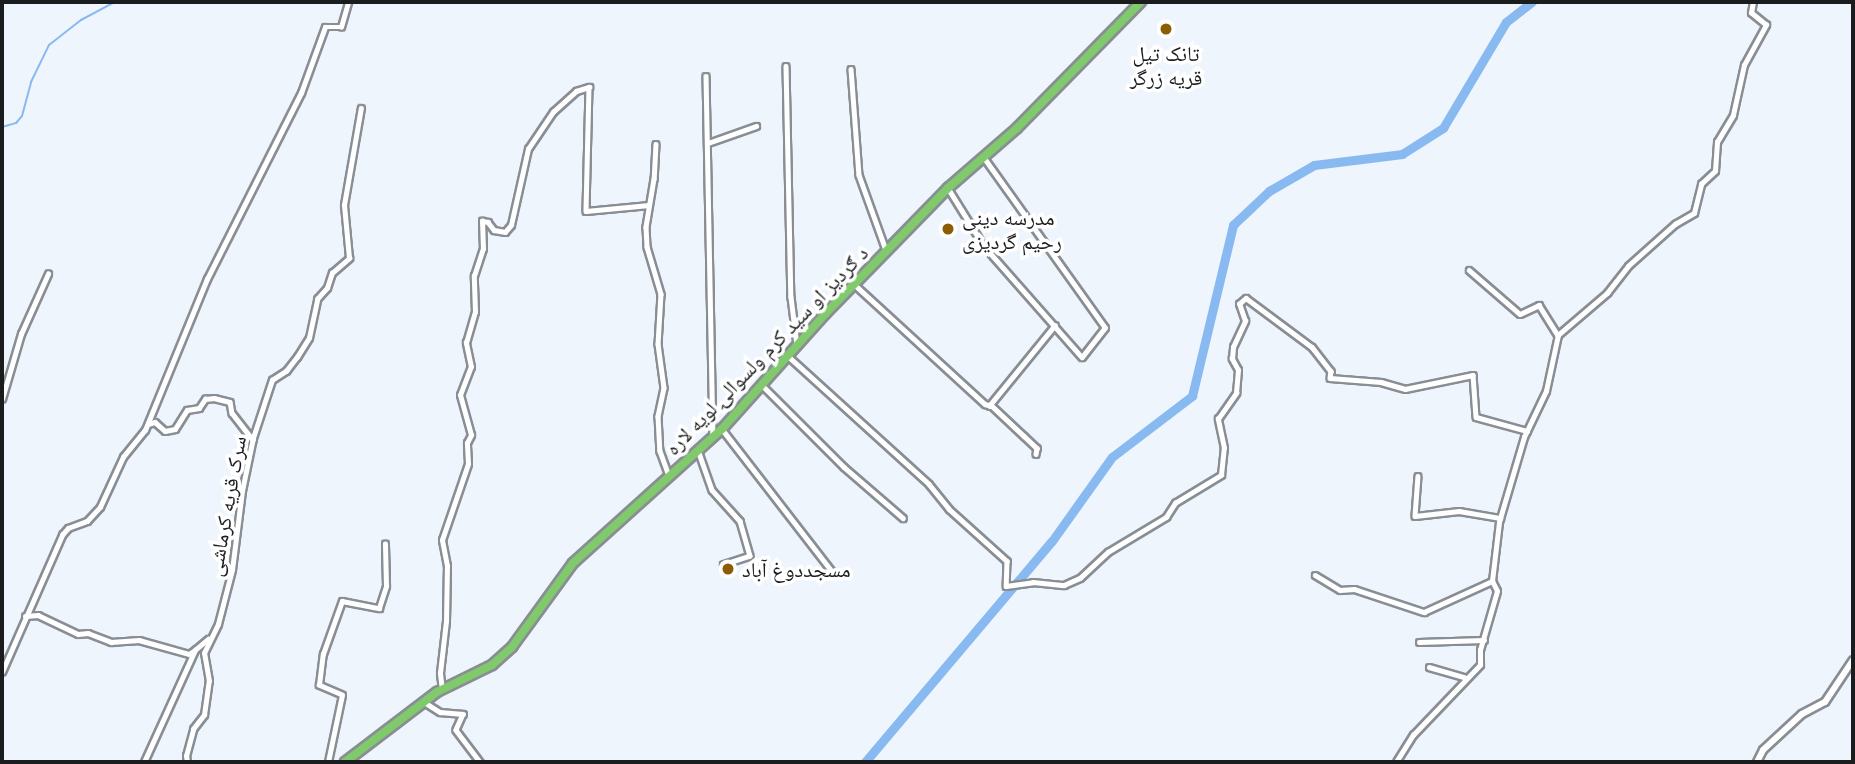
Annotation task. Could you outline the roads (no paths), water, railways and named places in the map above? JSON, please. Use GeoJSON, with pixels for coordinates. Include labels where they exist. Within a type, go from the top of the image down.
{"type":"FeatureCollection","features":[{"type":"Feature","properties":{"kind":"highway","name":"د ګردیز او سید کرم ولسوالۍ لویه لاره"},"geometry":{"type":"LineString","coordinates":[[345,762],[424,702],[492,665],[512,647],[573,563],[722,429],[854,284],[948,188],[1017,128],[1141,2]]}},
{"type":"Feature","properties":{"kind":"street"},"geometry":{"type":"LineString","coordinates":[[2,672],[62,535],[68,528],[87,521],[100,507],[122,457],[138,441],[147,424],[207,279],[301,93],[325,27],[341,27],[348,2]]}},
{"type":"Feature","properties":{"kind":"street"},"geometry":{"type":"LineString","coordinates":[[1396,762],[1413,735],[1465,677],[1480,665],[1480,650],[1497,591],[1492,582],[1500,518],[1527,431],[1546,391],[1558,335],[1607,293],[1628,266],[1675,224],[1694,214],[1701,184],[1714,171],[1717,142],[1733,114],[1744,65],[1766,25],[1751,13],[1753,2]]}},
{"type":"Feature","properties":{"kind":"street"},"geometry":{"type":"LineString","coordinates":[[786,66],[791,297],[797,346]]}},
{"type":"Feature","properties":{"kind":"street"},"geometry":{"type":"LineString","coordinates":[[851,69],[859,175],[887,251]]}},
{"type":"Feature","properties":{"kind":"street"},"geometry":{"type":"LineString","coordinates":[[706,76],[713,436]]}},
{"type":"Feature","properties":{"kind":"street"},"geometry":{"type":"LineString","coordinates":[[442,690],[440,673],[446,621],[447,566],[442,540],[468,464],[467,443],[471,435],[460,395],[471,367],[466,343],[475,312],[474,276],[482,249],[482,221],[488,222],[494,230],[505,232],[511,225],[528,149],[553,112],[576,91],[589,87],[586,211],[649,205]]}},
{"type":"Feature","properties":{"kind":"street","name":"سرک قریه کرماشی"},"geometry":{"type":"LineString","coordinates":[[187,762],[193,729],[204,715],[209,681],[204,653],[218,624],[232,570],[242,492],[253,440],[272,380],[286,371],[309,338],[317,299],[327,288],[332,273],[349,258],[344,205],[360,108]]}},
{"type":"Feature","properties":{"kind":"street"},"geometry":{"type":"LineString","coordinates":[[707,143],[756,126]]}},
{"type":"Feature","properties":{"kind":"street"},"geometry":{"type":"LineString","coordinates":[[656,144],[647,247],[661,294],[659,344],[664,388],[658,416],[660,451],[669,476]]}},
{"type":"Feature","properties":{"kind":"street"},"geometry":{"type":"LineString","coordinates":[[948,188],[984,246],[1082,357],[1105,328],[983,156]]}},
{"type":"Feature","properties":{"kind":"street"},"geometry":{"type":"LineString","coordinates":[[1469,270],[1520,314],[1539,305],[1558,335]]}},
{"type":"Feature","properties":{"kind":"street"},"geometry":{"type":"LineString","coordinates":[[2,399],[21,334],[48,274]]}},
{"type":"Feature","properties":{"kind":"street"},"geometry":{"type":"LineString","coordinates":[[854,284],[988,407],[992,406],[1037,448],[1036,454]]}},
{"type":"Feature","properties":{"kind":"street"},"geometry":{"type":"LineString","coordinates":[[788,356],[929,484],[949,509],[1007,561],[1006,586],[1032,582],[1064,585],[1080,578],[1108,552],[1166,517],[1175,503],[1221,475],[1224,448],[1218,419],[1236,393],[1238,370],[1232,359],[1233,347],[1245,321],[1239,304],[1246,298],[1312,347],[1331,371],[1330,378],[1381,382],[1405,389],[1473,375],[1476,417],[1527,431]]}},
{"type":"Feature","properties":{"kind":"street"},"geometry":{"type":"LineString","coordinates":[[988,407],[1055,326]]}},
{"type":"Feature","properties":{"kind":"street"},"geometry":{"type":"LineString","coordinates":[[761,385],[844,467],[904,517]]}},
{"type":"Feature","properties":{"kind":"street"},"geometry":{"type":"LineString","coordinates":[[147,424],[155,422],[166,431],[175,429],[187,410],[199,408],[205,398],[214,398],[230,402],[232,413],[253,440]]}},
{"type":"Feature","properties":{"kind":"street"},"geometry":{"type":"LineString","coordinates":[[722,429],[834,574]]}},
{"type":"Feature","properties":{"kind":"street"},"geometry":{"type":"LineString","coordinates":[[698,450],[712,490],[740,521],[750,556],[723,565]]}},
{"type":"Feature","properties":{"kind":"street"},"geometry":{"type":"LineString","coordinates":[[1418,476],[1415,516],[1459,511],[1500,518]]}},
{"type":"Feature","properties":{"kind":"street"},"geometry":{"type":"LineString","coordinates":[[328,762],[342,695],[319,685],[323,654],[342,601],[379,608],[386,586],[385,544]]}},
{"type":"Feature","properties":{"kind":"street"},"geometry":{"type":"LineString","coordinates":[[1315,575],[1340,590],[1354,589],[1424,612],[1492,582]]}},
{"type":"Feature","properties":{"kind":"street"},"geometry":{"type":"LineString","coordinates":[[25,616],[38,615],[78,634],[88,633],[111,642],[139,640],[189,654],[209,639]]}},
{"type":"Feature","properties":{"kind":"street"},"geometry":{"type":"LineString","coordinates":[[1419,642],[1485,640]]}},
{"type":"Feature","properties":{"kind":"street"},"geometry":{"type":"LineString","coordinates":[[144,762],[195,650]]}},
{"type":"Feature","properties":{"kind":"street"},"geometry":{"type":"LineString","coordinates":[[1757,762],[1763,750],[1802,713],[1825,702],[1853,660]]}},
{"type":"Feature","properties":{"kind":"street"},"geometry":{"type":"LineString","coordinates":[[1429,667],[1465,677]]}},
{"type":"Feature","properties":{"kind":"street"},"geometry":{"type":"LineString","coordinates":[[424,702],[440,712],[463,714],[456,730],[480,762]]}},
{"type":"Feature","properties":{"kind":"waterway"},"geometry":{"type":"LineString","coordinates":[[2,127],[16,123],[22,116],[31,82],[49,45],[81,20],[115,2]]}},
{"type":"Feature","properties":{"kind":"waterway"},"geometry":{"type":"LineString","coordinates":[[865,762],[1052,541],[1112,457],[1192,396],[1233,225],[1269,191],[1314,165],[1402,154],[1443,128],[1506,22],[1532,2]]}},
{"type":"Feature","properties":{"kind":"place","name":"تانک تیل قریه زرگر"},"geometry":{"type":"Point","coordinates":[1166,29]}},
{"type":"Feature","properties":{"kind":"place","name":"مدرسه دینی رحیم گردیزی"},"geometry":{"type":"Point","coordinates":[948,229]}},
{"type":"Feature","properties":{"kind":"place","name":"مسجددوغ آباد"},"geometry":{"type":"Point","coordinates":[728,569]}}]}
